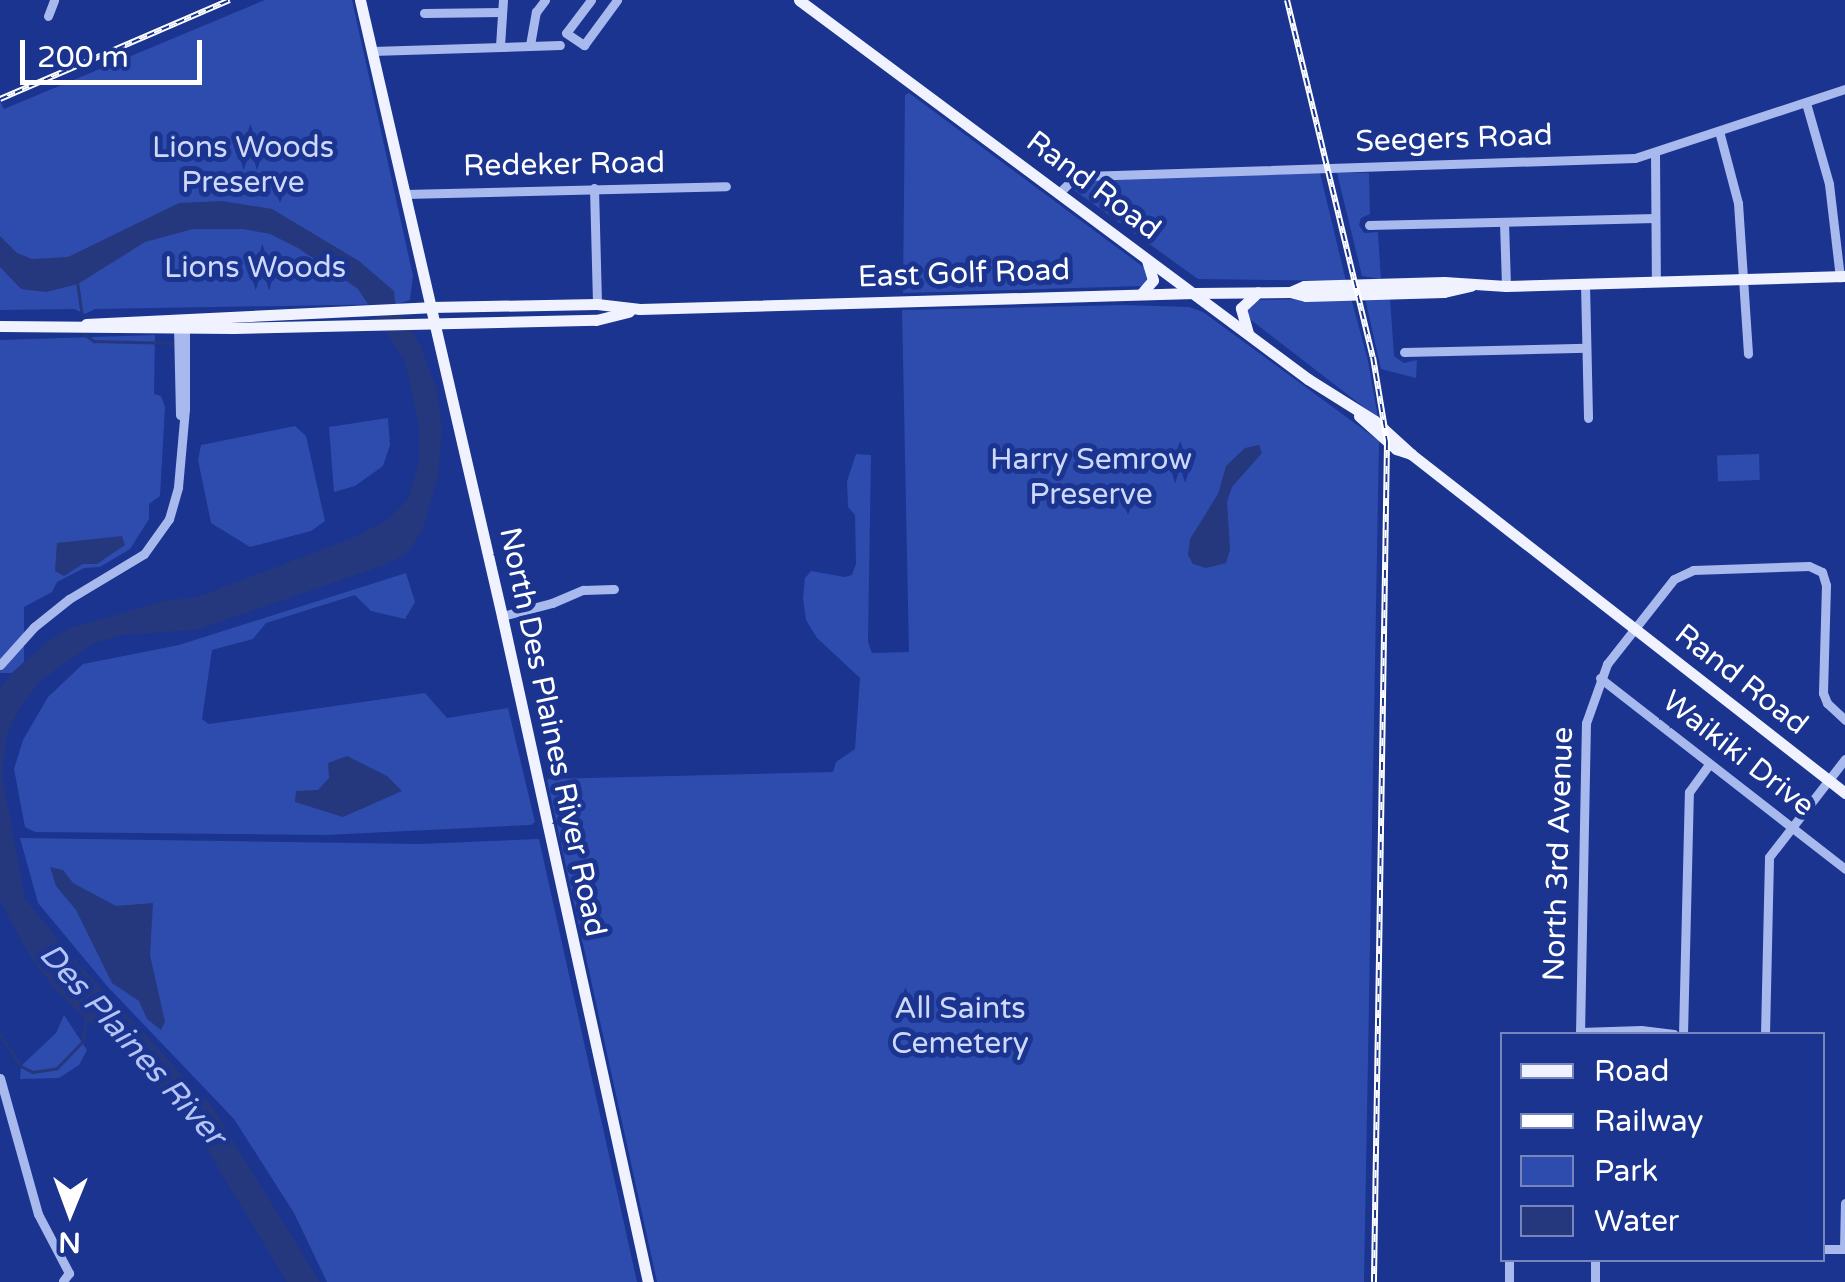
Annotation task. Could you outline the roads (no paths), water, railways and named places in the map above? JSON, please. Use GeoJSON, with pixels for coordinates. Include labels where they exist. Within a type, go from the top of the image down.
{"type":"FeatureCollection","features":[{"type":"Feature","properties":{"kind":"main road","name":"North Des Plaines River Road"},"geometry":{"type":"LineString","coordinates":[[360,0],[502,616],[648,1282]]}},
{"type":"Feature","properties":{"kind":"main road","name":"Rand Road"},"geometry":{"type":"LineString","coordinates":[[799,0],[1357,414],[1376,421],[1414,457],[1845,793]]}},
{"type":"Feature","properties":{"kind":"main road"},"geometry":{"type":"LineString","coordinates":[[1140,294],[1153,280],[1146,256]]}},
{"type":"Feature","properties":{"kind":"main road","name":"East Golf Road"},"geometry":{"type":"LineString","coordinates":[[181,324],[340,310],[430,307],[597,304],[640,309],[1140,294],[1290,292],[1306,296],[1410,293],[1471,286],[1843,276]]}},
{"type":"Feature","properties":{"kind":"main road"},"geometry":{"type":"LineString","coordinates":[[1248,333],[1241,308],[1258,292]]}},
{"type":"Feature","properties":{"kind":"main road","name":"East Golf Road"},"geometry":{"type":"LineString","coordinates":[[0,326],[596,320],[640,309]]}},
{"type":"Feature","properties":{"kind":"street"},"geometry":{"type":"LineString","coordinates":[[48,16],[54,0]]}},
{"type":"Feature","properties":{"kind":"street"},"geometry":{"type":"LineString","coordinates":[[468,0],[468,13]]}},
{"type":"Feature","properties":{"kind":"street"},"geometry":{"type":"LineString","coordinates":[[500,46],[502,0]]}},
{"type":"Feature","properties":{"kind":"street"},"geometry":{"type":"LineString","coordinates":[[530,45],[536,12],[545,0]]}},
{"type":"Feature","properties":{"kind":"street"},"geometry":{"type":"LineString","coordinates":[[591,0],[566,32],[584,45],[617,0]]}},
{"type":"Feature","properties":{"kind":"street"},"geometry":{"type":"LineString","coordinates":[[424,14],[502,12]]}},
{"type":"Feature","properties":{"kind":"street"},"geometry":{"type":"LineString","coordinates":[[372,51],[560,46]]}},
{"type":"Feature","properties":{"kind":"street","name":"Seegers Road"},"geometry":{"type":"LineString","coordinates":[[1060,192],[1074,178],[1084,176],[1606,160],[1655,152],[1845,89]]}},
{"type":"Feature","properties":{"kind":"street"},"geometry":{"type":"LineString","coordinates":[[1806,102],[1829,184],[1843,276]]}},
{"type":"Feature","properties":{"kind":"street"},"geometry":{"type":"LineString","coordinates":[[1719,131],[1738,203],[1748,354]]}},
{"type":"Feature","properties":{"kind":"street"},"geometry":{"type":"LineString","coordinates":[[1655,152],[1656,282]]}},
{"type":"Feature","properties":{"kind":"street","name":"Redeker Road"},"geometry":{"type":"LineString","coordinates":[[404,194],[726,186]]}},
{"type":"Feature","properties":{"kind":"street"},"geometry":{"type":"LineString","coordinates":[[594,188],[597,304]]}},
{"type":"Feature","properties":{"kind":"street"},"geometry":{"type":"LineString","coordinates":[[1370,225],[1655,218]]}},
{"type":"Feature","properties":{"kind":"street"},"geometry":{"type":"LineString","coordinates":[[1504,222],[1506,286]]}},
{"type":"Feature","properties":{"kind":"street"},"geometry":{"type":"LineString","coordinates":[[1585,284],[1588,418]]}},
{"type":"Feature","properties":{"kind":"street"},"geometry":{"type":"LineString","coordinates":[[0,665],[52,612],[134,561],[157,540],[169,519],[178,487],[181,324]]}},
{"type":"Feature","properties":{"kind":"street"},"geometry":{"type":"LineString","coordinates":[[1404,352],[1586,348]]}},
{"type":"Feature","properties":{"kind":"street","name":"North 3rd Avenue"},"geometry":{"type":"LineString","coordinates":[[1580,1032],[1586,723],[1600,678],[1634,628],[1684,572],[1816,568],[1826,585],[1824,693],[1826,703],[1845,720]]}},
{"type":"Feature","properties":{"kind":"street"},"geometry":{"type":"LineString","coordinates":[[502,616],[584,590],[614,588]]}},
{"type":"Feature","properties":{"kind":"street","name":"Waikiki Drive"},"geometry":{"type":"LineString","coordinates":[[1600,678],[1845,869]]}},
{"type":"Feature","properties":{"kind":"street"},"geometry":{"type":"LineString","coordinates":[[1765,1032],[1768,857],[1845,758]]}},
{"type":"Feature","properties":{"kind":"street"},"geometry":{"type":"LineString","coordinates":[[1683,1032],[1689,792],[1709,764]]}},
{"type":"Feature","properties":{"kind":"street"},"geometry":{"type":"LineString","coordinates":[[1601,1032],[1658,1032]]}},
{"type":"Feature","properties":{"kind":"street"},"geometry":{"type":"LineString","coordinates":[[0,1078],[38,1214],[69,1273],[62,1281]]}},
{"type":"Feature","properties":{"kind":"street"},"geometry":{"type":"LineString","coordinates":[[1844,1249],[1845,1203]]}},
{"type":"Feature","properties":{"kind":"water","name":"Des Plaines River"},"geometry":{"type":"Polygon","coordinates":[[[222,201],[272,209],[359,261],[394,291],[395,302],[421,347],[437,390],[442,430],[438,477],[422,531],[408,553],[382,566],[196,630],[121,635],[92,644],[40,681],[17,712],[7,736],[2,774],[25,898],[66,950],[213,1108],[320,1282],[287,1282],[203,1143],[147,1075],[60,995],[30,957],[0,901],[0,688],[12,673],[49,640],[74,627],[164,601],[197,597],[352,538],[386,521],[408,499],[419,462],[419,426],[405,361],[358,289],[298,248],[270,234],[243,229],[193,229],[145,242],[78,284],[46,292],[21,289],[0,267],[0,236],[17,253],[32,259],[68,257],[179,203],[222,201]]]}},
{"type":"Feature","properties":{"kind":"water"},"geometry":{"type":"Polygon","coordinates":[[[1259,445],[1262,453],[1232,487],[1227,502],[1230,550],[1226,563],[1206,568],[1193,564],[1188,555],[1190,539],[1218,494],[1226,466],[1245,448],[1259,445]]]}},
{"type":"Feature","properties":{"kind":"water"},"geometry":{"type":"Polygon","coordinates":[[[122,536],[125,545],[97,564],[83,564],[64,576],[55,571],[57,543],[122,536]]]}},
{"type":"Feature","properties":{"kind":"water"},"geometry":{"type":"Polygon","coordinates":[[[347,756],[387,776],[402,791],[343,817],[295,802],[296,791],[318,790],[329,778],[328,763],[347,756]]]}},
{"type":"Feature","properties":{"kind":"water"},"geometry":{"type":"Polygon","coordinates":[[[50,867],[63,870],[73,883],[116,906],[153,903],[150,955],[165,1022],[161,1030],[147,1019],[139,1001],[112,983],[76,910],[56,886],[50,867]]]}},
{"type":"Feature","properties":{"kind":"waterway"},"geometry":{"type":"LineString","coordinates":[[78,285],[82,314]]}},
{"type":"Feature","properties":{"kind":"waterway"},"geometry":{"type":"LineString","coordinates":[[83,333],[94,341],[174,343]]}},
{"type":"Feature","properties":{"kind":"waterway","name":"Des Plaines River"},"geometry":{"type":"LineString","coordinates":[[0,1034],[21,1066],[33,1072],[57,1068],[82,1042],[86,1017]]}},
{"type":"Feature","properties":{"kind":"railway"},"geometry":{"type":"LineString","coordinates":[[0,99],[230,0]]}},
{"type":"Feature","properties":{"kind":"railway"},"geometry":{"type":"LineString","coordinates":[[1287,0],[1373,357],[1387,442],[1374,1282]]}},
{"type":"Feature","properties":{"kind":"park label","name":"Lions Woods Preserve"},"geometry":{"type":"Point","coordinates":[243,165]}},
{"type":"Feature","properties":{"kind":"park label","name":"Lions Woods"},"geometry":{"type":"Point","coordinates":[255,268]}},
{"type":"Feature","properties":{"kind":"park label","name":"Harry Semrow Preserve"},"geometry":{"type":"Point","coordinates":[1091,477]}},
{"type":"Feature","properties":{"kind":"park label","name":"All Saints Cemetery"},"geometry":{"type":"Point","coordinates":[960,1026]}}]}
